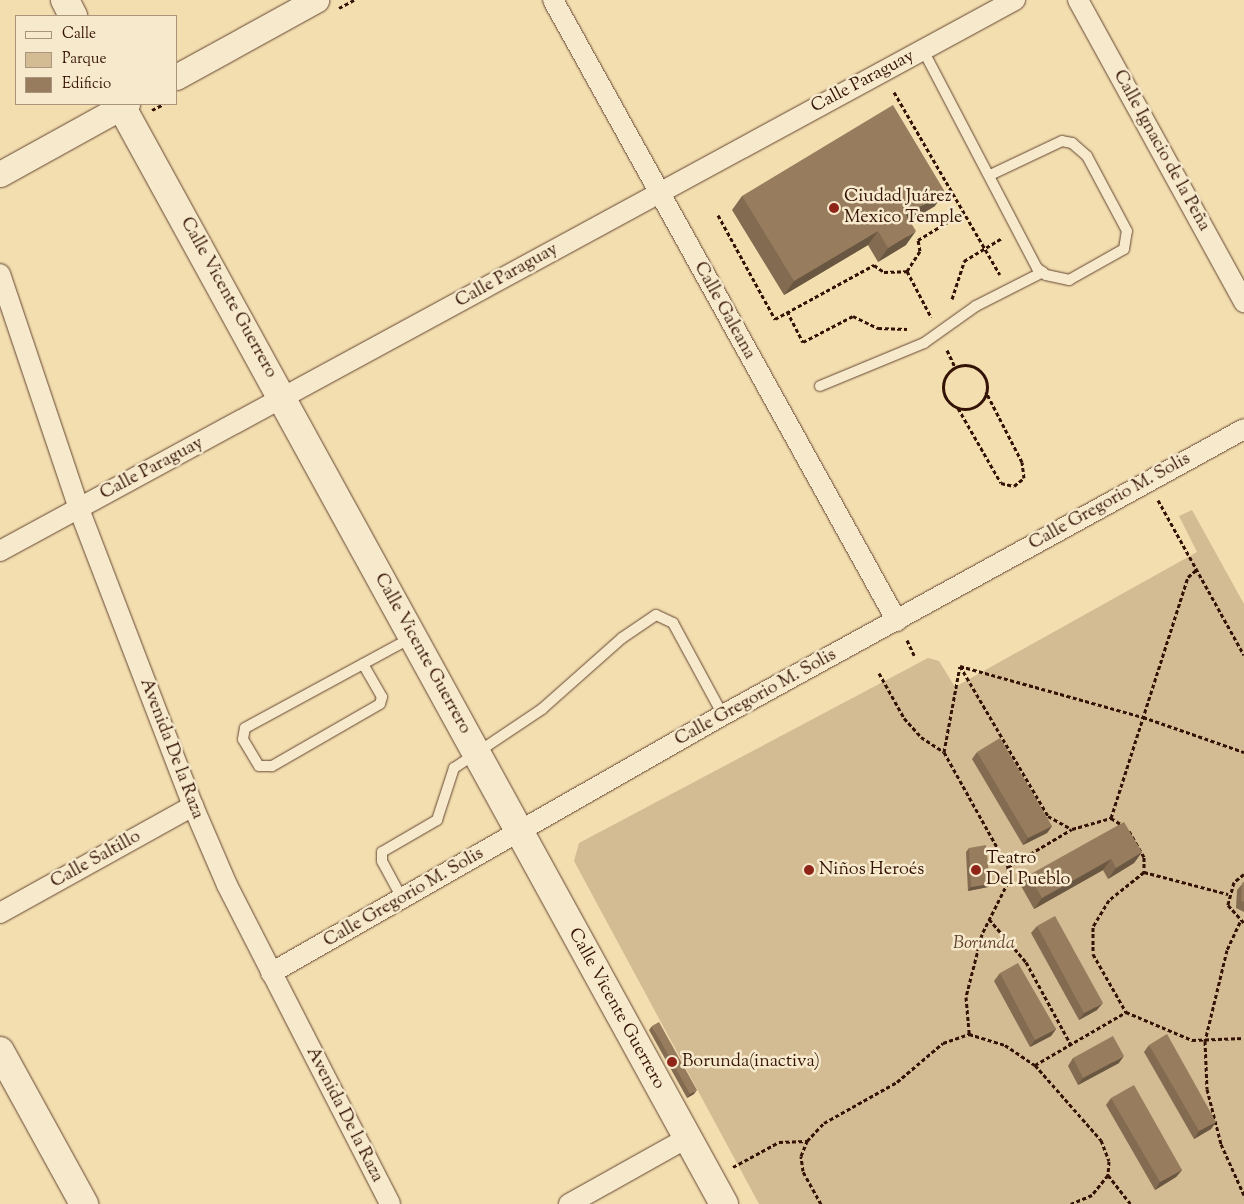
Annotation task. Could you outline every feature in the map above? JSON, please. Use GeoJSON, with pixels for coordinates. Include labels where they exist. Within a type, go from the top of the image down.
{"type":"FeatureCollection","features":[{"type":"Feature","properties":{"kind":"main road"},"geometry":{"type":"LineString","coordinates":[[65,0],[73,15]]}},
{"type":"Feature","properties":{"kind":"main road","name":"Calle Vicente Guerrero"},"geometry":{"type":"LineString","coordinates":[[123,105],[412,637],[724,1204]]}},
{"type":"Feature","properties":{"kind":"main road"},"geometry":{"type":"LineString","coordinates":[[0,1051],[84,1204]]}},
{"type":"Feature","properties":{"kind":"street"},"geometry":{"type":"LineString","coordinates":[[178,76],[316,0]]}},
{"type":"Feature","properties":{"kind":"street","name":"Calle Galeana"},"geometry":{"type":"LineString","coordinates":[[553,0],[658,193],[897,621]]}},
{"type":"Feature","properties":{"kind":"street","name":"Calle Paraguay"},"geometry":{"type":"LineString","coordinates":[[0,551],[1015,0]]}},
{"type":"Feature","properties":{"kind":"street","name":"Calle Ignacio de la Peña"},"geometry":{"type":"LineString","coordinates":[[1078,0],[1244,302]]}},
{"type":"Feature","properties":{"kind":"street"},"geometry":{"type":"LineString","coordinates":[[0,174],[123,105]]}},
{"type":"Feature","properties":{"kind":"street","name":"Avenida De la Raza"},"geometry":{"type":"LineString","coordinates":[[0,274],[79,509],[193,806],[271,973],[390,1204]]}},
{"type":"Feature","properties":{"kind":"street","name":"Calle Gregorio M. Solis"},"geometry":{"type":"LineString","coordinates":[[271,973],[403,900],[723,716],[1244,429]]}},
{"type":"Feature","properties":{"kind":"street","name":"Calle Saltillo"},"geometry":{"type":"LineString","coordinates":[[0,913],[193,806]]}},
{"type":"Feature","properties":{"kind":"street"},"geometry":{"type":"LineString","coordinates":[[569,1204],[687,1138]]}},
{"type":"Feature","properties":{"kind":"lane"},"geometry":{"type":"LineString","coordinates":[[923,50],[1017,228],[1043,272],[1069,280],[1118,255],[1128,242],[1087,156],[1072,143],[1062,141],[990,175]]}},
{"type":"Feature","properties":{"kind":"lane"},"geometry":{"type":"LineString","coordinates":[[820,386],[924,343],[976,306],[1043,272]]}},
{"type":"Feature","properties":{"kind":"lane"},"geometry":{"type":"LineString","coordinates":[[403,900],[382,861],[382,852],[437,820],[450,775],[476,754],[542,709],[622,638],[656,615],[673,623],[723,716]]}},
{"type":"Feature","properties":{"kind":"lane"},"geometry":{"type":"LineString","coordinates":[[363,664],[382,697],[380,704],[272,766],[258,766],[243,739],[245,728],[412,637]]}},
{"type":"Feature","properties":{"kind":"path"},"geometry":{"type":"LineString","coordinates":[[883,72],[1008,289]]}},
{"type":"Feature","properties":{"kind":"path"},"geometry":{"type":"LineString","coordinates":[[718,215],[775,318],[874,264],[884,272],[907,271],[920,251],[918,240],[964,212]]}},
{"type":"Feature","properties":{"kind":"path"},"geometry":{"type":"LineString","coordinates":[[950,302],[964,261],[1017,228]]}},
{"type":"Feature","properties":{"kind":"path"},"geometry":{"type":"LineString","coordinates":[[787,311],[804,342],[853,316],[878,328],[914,326]]}},
{"type":"Feature","properties":{"kind":"path"},"geometry":{"type":"LineString","coordinates":[[923,323],[938,314]]}},
{"type":"Feature","properties":{"kind":"path"},"geometry":{"type":"LineString","coordinates":[[969,365],[981,372],[986,392],[1022,462],[1024,478],[1014,486],[1001,483],[958,408],[943,392],[945,377],[955,366],[969,365]]}},
{"type":"Feature","properties":{"kind":"path"},"geometry":{"type":"LineString","coordinates":[[958,408],[972,407],[986,392]]}},
{"type":"Feature","properties":{"kind":"path"},"geometry":{"type":"LineString","coordinates":[[1148,481],[1244,655]]}},
{"type":"Feature","properties":{"kind":"path"},"geometry":{"type":"LineString","coordinates":[[1111,818],[1188,577],[1196,570]]}},
{"type":"Feature","properties":{"kind":"path"},"geometry":{"type":"LineString","coordinates":[[960,666],[1143,717],[1244,752]]}},
{"type":"Feature","properties":{"kind":"path"},"geometry":{"type":"LineString","coordinates":[[944,752],[960,666]]}},
{"type":"Feature","properties":{"kind":"path"},"geometry":{"type":"LineString","coordinates":[[960,666],[1048,816],[1072,829]]}},
{"type":"Feature","properties":{"kind":"path"},"geometry":{"type":"LineString","coordinates":[[879,673],[904,718],[921,737],[944,752],[1008,867],[1008,882],[989,919],[966,997],[969,1034]]}},
{"type":"Feature","properties":{"kind":"path"},"geometry":{"type":"LineString","coordinates":[[1008,867],[1072,829],[1111,818]]}},
{"type":"Feature","properties":{"kind":"path"},"geometry":{"type":"LineString","coordinates":[[1111,818],[1137,841],[1144,872]]}},
{"type":"Feature","properties":{"kind":"path"},"geometry":{"type":"LineString","coordinates":[[1144,872],[1228,894]]}},
{"type":"Feature","properties":{"kind":"path"},"geometry":{"type":"LineString","coordinates":[[1144,872],[1109,900],[1093,926],[1093,954],[1126,1012],[1205,1041],[1244,1038]]}},
{"type":"Feature","properties":{"kind":"path"},"geometry":{"type":"LineString","coordinates":[[1244,874],[1228,894],[1228,905],[1242,922],[1227,950],[1205,1041],[1207,1089],[1221,1144],[1244,1195]]}},
{"type":"Feature","properties":{"kind":"path"},"geometry":{"type":"LineString","coordinates":[[989,919],[1026,962],[1071,1045]]}},
{"type":"Feature","properties":{"kind":"path"},"geometry":{"type":"LineString","coordinates":[[1035,1065],[1126,1012]]}},
{"type":"Feature","properties":{"kind":"path"},"geometry":{"type":"LineString","coordinates":[[821,1204],[804,1171],[802,1156],[808,1141],[824,1123],[897,1082],[943,1043],[969,1034],[1006,1045],[1035,1065],[1101,1140],[1109,1161],[1108,1174],[1092,1195],[1071,1204]]}},
{"type":"Feature","properties":{"kind":"path"},"geometry":{"type":"LineString","coordinates":[[710,1180],[779,1142],[808,1141]]}},
{"type":"Feature","properties":{"kind":"path"},"geometry":{"type":"LineString","coordinates":[[1108,1174],[1131,1204]]}},
{"type":"Feature","properties":{"kind":"green space","name":"Borunda"},"geometry":{"type":"Polygon","coordinates":[[[1192,510],[1244,604],[1244,1204],[759,1204],[574,861],[579,843],[928,658],[939,661],[955,687],[1197,552],[1179,516],[1192,510]]]}},
{"type":"Feature","properties":{"kind":"building","name":"Ciudad Juárez Mexico Temple"},"geometry":{"type":"Polygon","coordinates":[[[893,105],[945,192],[906,215],[916,231],[888,248],[878,231],[794,281],[742,196],[893,105]]]}},
{"type":"Feature","properties":{"kind":"building"},"geometry":{"type":"Polygon","coordinates":[[[1000,738],[1052,826],[1028,838],[977,752],[1000,738]]]}},
{"type":"Feature","properties":{"kind":"building"},"geometry":{"type":"Polygon","coordinates":[[[1124,822],[1142,852],[1116,868],[1111,859],[1042,898],[1029,875],[1124,822]]]}},
{"type":"Feature","properties":{"kind":"building","name":"Teatro Del Pueblo"},"geometry":{"type":"Polygon","coordinates":[[[986,845],[990,884],[971,887],[969,848],[986,845]]]}},
{"type":"Feature","properties":{"kind":"building"},"geometry":{"type":"Polygon","coordinates":[[[1244,882],[1244,902],[1241,901],[1242,883],[1244,882]]]}},
{"type":"Feature","properties":{"kind":"building"},"geometry":{"type":"Polygon","coordinates":[[[1055,916],[1103,1003],[1084,1013],[1037,926],[1055,916]]]}},
{"type":"Feature","properties":{"kind":"building"},"geometry":{"type":"Polygon","coordinates":[[[1018,963],[1056,1029],[1035,1040],[1000,973],[1018,963]]]}},
{"type":"Feature","properties":{"kind":"building"},"geometry":{"type":"Polygon","coordinates":[[[659,1022],[697,1090],[690,1094],[652,1026],[659,1022]]]}},
{"type":"Feature","properties":{"kind":"building"},"geometry":{"type":"Polygon","coordinates":[[[1167,1034],[1216,1122],[1199,1131],[1149,1045],[1167,1034]]]}},
{"type":"Feature","properties":{"kind":"building"},"geometry":{"type":"Polygon","coordinates":[[[1113,1036],[1124,1056],[1083,1078],[1073,1058],[1113,1036]]]}},
{"type":"Feature","properties":{"kind":"building"},"geometry":{"type":"Polygon","coordinates":[[[1134,1085],[1182,1170],[1160,1182],[1111,1098],[1134,1085]]]}},
{"type":"Feature","properties":{"kind":"place","name":"Ciudad Juárez Mexico Temple"},"geometry":{"type":"Point","coordinates":[834,208]}},
{"type":"Feature","properties":{"kind":"place","name":"Niños Heroés"},"geometry":{"type":"Point","coordinates":[809,870]}},
{"type":"Feature","properties":{"kind":"place","name":"Teatro Del Pueblo"},"geometry":{"type":"Point","coordinates":[976,870]}},
{"type":"Feature","properties":{"kind":"place","name":"Borunda(inactiva)"},"geometry":{"type":"Point","coordinates":[672,1062]}}]}
